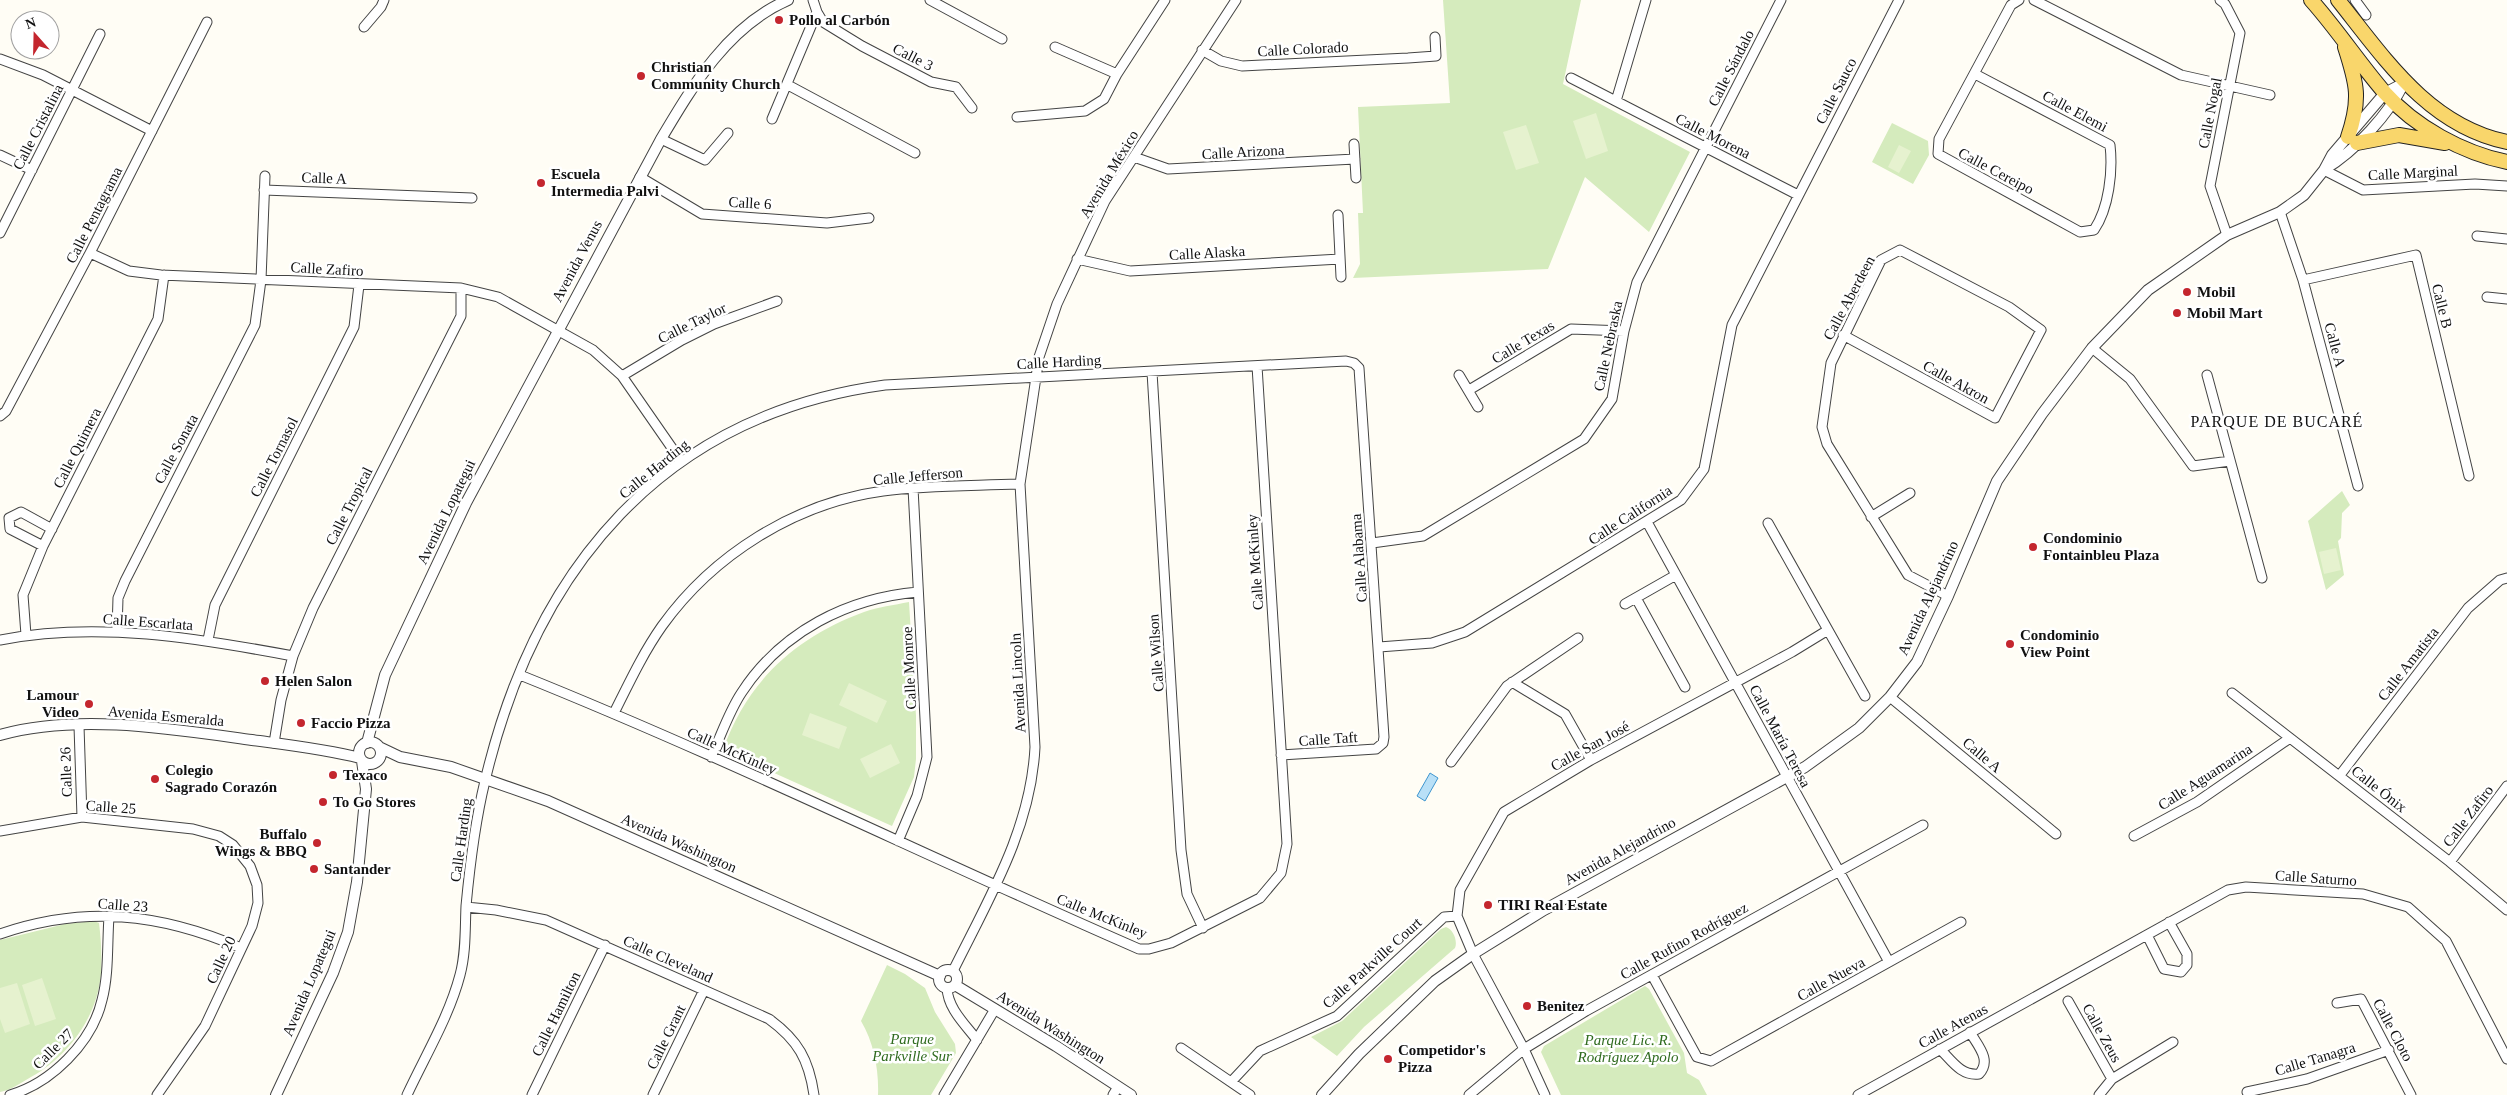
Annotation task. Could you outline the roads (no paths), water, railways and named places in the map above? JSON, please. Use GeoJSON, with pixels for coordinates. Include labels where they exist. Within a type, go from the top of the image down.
{"type":"FeatureCollection","features":[{"type":"Feature","properties":{"kind":"main road"},"geometry":{"type":"LineString","coordinates":[[2311,0],[2390,98],[2454,146]]}},
{"type":"Feature","properties":{"kind":"main road"},"geometry":{"type":"LineString","coordinates":[[2338,0],[2404,83],[2454,123],[2480,135],[2507,142]]}},
{"type":"Feature","properties":{"kind":"main road"},"geometry":{"type":"LineString","coordinates":[[2341,37],[2358,91],[2352,140],[2399,135],[2436,140],[2485,157],[2507,162]]}},
{"type":"Feature","properties":{"kind":"street"},"geometry":{"type":"LineString","coordinates":[[364,26],[382,7],[384,0]]}},
{"type":"Feature","properties":{"kind":"street","name":"Avenida Venus"},"geometry":{"type":"LineString","coordinates":[[558,329],[640,177],[690,90],[723,48],[753,21],[788,0]]}},
{"type":"Feature","properties":{"kind":"street"},"geometry":{"type":"LineString","coordinates":[[772,119],[816,12],[813,0]]}},
{"type":"Feature","properties":{"kind":"street"},"geometry":{"type":"LineString","coordinates":[[930,0],[1002,39]]}},
{"type":"Feature","properties":{"kind":"street"},"geometry":{"type":"LineString","coordinates":[[1017,117],[1085,111],[1104,100],[1117,74],[1165,0]]}},
{"type":"Feature","properties":{"kind":"street","name":"Avenida México"},"geometry":{"type":"LineString","coordinates":[[1035,377],[1045,337],[1077,259],[1105,201],[1236,0]]}},
{"type":"Feature","properties":{"kind":"street"},"geometry":{"type":"LineString","coordinates":[[1616,101],[1646,0]]}},
{"type":"Feature","properties":{"kind":"street","name":"Calle Sándalo"},"geometry":{"type":"LineString","coordinates":[[1706,148],[1781,0]]}},
{"type":"Feature","properties":{"kind":"street","name":"Calle Sauco"},"geometry":{"type":"LineString","coordinates":[[1798,195],[1899,0]]}},
{"type":"Feature","properties":{"kind":"street","name":"Calle Cereipo"},"geometry":{"type":"LineString","coordinates":[[2019,0],[2010,6],[1939,139],[1938,154],[2080,232],[2094,230]]}},
{"type":"Feature","properties":{"kind":"street"},"geometry":{"type":"LineString","coordinates":[[2034,0],[2181,75],[2230,87],[2270,94]]}},
{"type":"Feature","properties":{"kind":"street","name":"Calle Nogal"},"geometry":{"type":"LineString","coordinates":[[2220,0],[2225,4],[2240,33],[2210,186],[2226,235]]}},
{"type":"Feature","properties":{"kind":"street"},"geometry":{"type":"LineString","coordinates":[[2356,0],[2366,16]]}},
{"type":"Feature","properties":{"kind":"street","name":"Calle 3"},"geometry":{"type":"LineString","coordinates":[[816,12],[823,22],[862,46],[931,82],[956,87],[972,108]]}},
{"type":"Feature","properties":{"kind":"street","name":"Calle Pentagrama"},"geometry":{"type":"LineString","coordinates":[[0,416],[6,411],[90,253],[207,22]]}},
{"type":"Feature","properties":{"kind":"street","name":"Calle Cristalina"},"geometry":{"type":"LineString","coordinates":[[0,233],[100,34]]}},
{"type":"Feature","properties":{"kind":"street","name":"Calle Colorado"},"geometry":{"type":"LineString","coordinates":[[1202,50],[1221,61],[1242,66],[1408,58],[1436,56],[1435,37]]}},
{"type":"Feature","properties":{"kind":"street"},"geometry":{"type":"LineString","coordinates":[[1055,47],[1117,74]]}},
{"type":"Feature","properties":{"kind":"street"},"geometry":{"type":"LineString","coordinates":[[0,59],[43,74],[72,91],[152,131]]}},
{"type":"Feature","properties":{"kind":"street","name":"Calle Elemi"},"geometry":{"type":"LineString","coordinates":[[1975,74],[2110,145],[2112,166],[2101,220],[2094,230]]}},
{"type":"Feature","properties":{"kind":"street","name":"Calle Morena"},"geometry":{"type":"LineString","coordinates":[[1571,78],[1798,195]]}},
{"type":"Feature","properties":{"kind":"street","name":"Avenida Alejandrino"},"geometry":{"type":"LineString","coordinates":[[1322,1095],[1359,1054],[1435,981],[1473,954],[1544,910],[1786,777],[1840,743],[1890,697],[1917,662],[1948,596],[1997,481],[2042,414],[2092,348],[2148,290],[2226,235],[2280,212],[2304,195],[2324,170],[2340,160],[2352,140],[2404,83]]}},
{"type":"Feature","properties":{"kind":"street"},"geometry":{"type":"LineString","coordinates":[[788,84],[915,153]]}},
{"type":"Feature","properties":{"kind":"street"},"geometry":{"type":"LineString","coordinates":[[661,139],[705,160],[728,133]]}},
{"type":"Feature","properties":{"kind":"street"},"geometry":{"type":"LineString","coordinates":[[1354,144],[1356,178]]}},
{"type":"Feature","properties":{"kind":"street","name":"Calle Nebraska"},"geometry":{"type":"LineString","coordinates":[[1372,542],[1423,536],[1584,439],[1612,399],[1624,332],[1637,282],[1706,148]]}},
{"type":"Feature","properties":{"kind":"street"},"geometry":{"type":"LineString","coordinates":[[0,155],[32,170]]}},
{"type":"Feature","properties":{"kind":"street","name":"Calle Arizona"},"geometry":{"type":"LineString","coordinates":[[1134,157],[1168,169],[1355,159]]}},
{"type":"Feature","properties":{"kind":"street","name":"Calle Marginal"},"geometry":{"type":"LineString","coordinates":[[2324,170],[2363,190],[2476,184],[2507,186]]}},
{"type":"Feature","properties":{"kind":"street"},"geometry":{"type":"LineString","coordinates":[[261,280],[265,176]]}},
{"type":"Feature","properties":{"kind":"street","name":"Calle 6"},"geometry":{"type":"LineString","coordinates":[[640,177],[702,214],[827,223],[869,218]]}},
{"type":"Feature","properties":{"kind":"street","name":"Calle A"},"geometry":{"type":"LineString","coordinates":[[264,190],[472,198]]}},
{"type":"Feature","properties":{"kind":"street","name":"Calle California"},"geometry":{"type":"LineString","coordinates":[[1379,647],[1432,643],[1465,632],[1681,500],[1704,469],[1732,325],[1798,195]]}},
{"type":"Feature","properties":{"kind":"street","name":"Calle A"},"geometry":{"type":"LineString","coordinates":[[2280,212],[2303,280],[2358,486]]}},
{"type":"Feature","properties":{"kind":"street"},"geometry":{"type":"LineString","coordinates":[[1338,215],[1341,277]]}},
{"type":"Feature","properties":{"kind":"street"},"geometry":{"type":"LineString","coordinates":[[2477,236],[2507,239]]}},
{"type":"Feature","properties":{"kind":"street","name":"Calle Aberdeen"},"geometry":{"type":"LineString","coordinates":[[1948,596],[1908,575],[1827,444],[1822,427],[1830,362],[1881,260],[1900,250],[2009,307],[2042,330]]}},
{"type":"Feature","properties":{"kind":"street","name":"Calle Zafiro"},"geometry":{"type":"LineString","coordinates":[[90,253],[129,271],[164,275],[461,288],[498,297],[593,350],[622,376],[682,461]]}},
{"type":"Feature","properties":{"kind":"street","name":"Calle B"},"geometry":{"type":"LineString","coordinates":[[2303,280],[2416,255],[2469,476]]}},
{"type":"Feature","properties":{"kind":"street","name":"Calle Alaska"},"geometry":{"type":"LineString","coordinates":[[1077,259],[1130,271],[1340,259]]}},
{"type":"Feature","properties":{"kind":"street","name":"Calle Quimera"},"geometry":{"type":"LineString","coordinates":[[26,635],[23,595],[43,546],[158,319],[164,275]]}},
{"type":"Feature","properties":{"kind":"street","name":"Calle Sonata"},"geometry":{"type":"LineString","coordinates":[[117,631],[118,598],[125,581],[256,325],[261,280]]}},
{"type":"Feature","properties":{"kind":"street","name":"Calle Tornasol"},"geometry":{"type":"LineString","coordinates":[[208,640],[215,605],[354,327],[359,285]]}},
{"type":"Feature","properties":{"kind":"street","name":"Calle Tropical"},"geometry":{"type":"LineString","coordinates":[[274,743],[281,700],[293,656],[313,608],[461,316],[461,288]]}},
{"type":"Feature","properties":{"kind":"street"},"geometry":{"type":"LineString","coordinates":[[2487,297],[2507,299]]}},
{"type":"Feature","properties":{"kind":"street","name":"Calle Taylor"},"geometry":{"type":"LineString","coordinates":[[622,376],[682,340],[714,324],[777,300]]}},
{"type":"Feature","properties":{"kind":"street","name":"Calle Texas"},"geometry":{"type":"LineString","coordinates":[[1469,390],[1571,328],[1624,332]]}},
{"type":"Feature","properties":{"kind":"street","name":"Avenida Lopategui"},"geometry":{"type":"LineString","coordinates":[[276,1095],[333,973],[348,932],[357,882],[368,750],[385,675],[466,503],[558,329]]}},
{"type":"Feature","properties":{"kind":"street","name":"Calle Akron"},"geometry":{"type":"LineString","coordinates":[[1843,335],[1995,418],[2042,330]]}},
{"type":"Feature","properties":{"kind":"street"},"geometry":{"type":"LineString","coordinates":[[2092,348],[2130,378],[2193,466],[2230,461]]}},
{"type":"Feature","properties":{"kind":"street","name":"Calle Harding"},"geometry":{"type":"LineString","coordinates":[[407,1095],[448,1009],[460,976],[464,955],[466,907],[473,836],[485,778],[530,649],[558,596],[599,536],[643,492],[682,461],[730,432],[775,412],[831,394],[885,385],[1346,361],[1354,363]]}},
{"type":"Feature","properties":{"kind":"street","name":"Calle Alabama"},"geometry":{"type":"LineString","coordinates":[[1354,363],[1359,368],[1379,647],[1384,737],[1383,743],[1376,750]]}},
{"type":"Feature","properties":{"kind":"street","name":"Calle McKinley"},"geometry":{"type":"LineString","coordinates":[[520,675],[614,713],[995,886],[1140,948],[1149,949],[1171,943],[1260,898],[1281,873],[1287,844],[1257,366]]}},
{"type":"Feature","properties":{"kind":"street","name":"Calle Wilson"},"geometry":{"type":"LineString","coordinates":[[1152,372],[1182,850],[1187,894],[1202,928]]}},
{"type":"Feature","properties":{"kind":"street"},"geometry":{"type":"LineString","coordinates":[[1459,375],[1478,407]]}},
{"type":"Feature","properties":{"kind":"street"},"geometry":{"type":"LineString","coordinates":[[2207,375],[2262,578]]}},
{"type":"Feature","properties":{"kind":"street","name":"Avenida Lincoln"},"geometry":{"type":"LineString","coordinates":[[953,971],[995,886],[1022,825],[1034,778],[1035,746],[1020,484],[1035,377]]}},
{"type":"Feature","properties":{"kind":"street","name":"Calle Jefferson"},"geometry":{"type":"LineString","coordinates":[[614,713],[644,654],[663,625],[698,583],[735,552],[802,513],[856,497],[913,488],[1020,484]]}},
{"type":"Feature","properties":{"kind":"street","name":"Calle Monroe"},"geometry":{"type":"LineString","coordinates":[[898,841],[917,796],[927,757],[913,488]]}},
{"type":"Feature","properties":{"kind":"street"},"geometry":{"type":"LineString","coordinates":[[1871,517],[1910,493]]}},
{"type":"Feature","properties":{"kind":"street"},"geometry":{"type":"LineString","coordinates":[[43,546],[10,529],[9,518],[21,512],[52,529]]}},
{"type":"Feature","properties":{"kind":"street","name":"Calle María Teresa"},"geometry":{"type":"LineString","coordinates":[[1647,522],[1889,962]]}},
{"type":"Feature","properties":{"kind":"street"},"geometry":{"type":"LineString","coordinates":[[1768,523],[1865,696]]}},
{"type":"Feature","properties":{"kind":"street"},"geometry":{"type":"LineString","coordinates":[[1625,604],[1676,575]]}},
{"type":"Feature","properties":{"kind":"street","name":"Calle Amatista"},"geometry":{"type":"LineString","coordinates":[[2340,775],[2468,608],[2500,580],[2507,578]]}},
{"type":"Feature","properties":{"kind":"street"},"geometry":{"type":"LineString","coordinates":[[711,757],[741,693],[756,673],[792,638],[836,611],[883,597],[918,592]]}},
{"type":"Feature","properties":{"kind":"street"},"geometry":{"type":"LineString","coordinates":[[1636,598],[1685,687]]}},
{"type":"Feature","properties":{"kind":"street","name":"Calle San José"},"geometry":{"type":"LineString","coordinates":[[1545,1095],[1524,1049],[1473,954],[1457,916],[1460,890],[1504,812],[1591,760],[1792,652],[1828,630]]}},
{"type":"Feature","properties":{"kind":"street","name":"Calle Escarlata"},"geometry":{"type":"LineString","coordinates":[[0,640],[26,635],[117,631],[208,640],[293,656]]}},
{"type":"Feature","properties":{"kind":"street"},"geometry":{"type":"LineString","coordinates":[[1451,762],[1512,682],[1578,638]]}},
{"type":"Feature","properties":{"kind":"street"},"geometry":{"type":"LineString","coordinates":[[1512,682],[1565,714],[1591,760]]}},
{"type":"Feature","properties":{"kind":"street","name":"Calle Ónix"},"geometry":{"type":"LineString","coordinates":[[2232,693],[2340,775],[2507,910]]}},
{"type":"Feature","properties":{"kind":"street","name":"Calle A"},"geometry":{"type":"LineString","coordinates":[[1890,697],[2056,834]]}},
{"type":"Feature","properties":{"kind":"street","name":"Avenida Esmeralda"},"geometry":{"type":"LineString","coordinates":[[0,735],[40,728],[78,726],[144,727],[329,750],[368,750]]}},
{"type":"Feature","properties":{"kind":"street","name":"Calle 26"},"geometry":{"type":"LineString","coordinates":[[78,726],[82,817]]}},
{"type":"Feature","properties":{"kind":"street","name":"Calle Aguamarina"},"geometry":{"type":"LineString","coordinates":[[2134,836],[2197,802],[2290,738]]}},
{"type":"Feature","properties":{"kind":"street","name":"Avenida Lopategui"},"geometry":{"type":"LineString","coordinates":[[366,789],[381,754],[368,750]]}},
{"type":"Feature","properties":{"kind":"street","name":"Avenida Washington"},"geometry":{"type":"LineString","coordinates":[[400,757],[369,764],[368,750],[451,767],[548,801],[940,976],[942,985],[951,986],[995,1009],[1115,1091],[1131,1095]]}},
{"type":"Feature","properties":{"kind":"street","name":"Calle Taft"},"geometry":{"type":"LineString","coordinates":[[1281,756],[1376,750]]}},
{"type":"Feature","properties":{"kind":"street","name":"Calle Zafiro"},"geometry":{"type":"LineString","coordinates":[[2450,862],[2507,786]]}},
{"type":"Feature","properties":{"kind":"street","name":"Calle 25"},"geometry":{"type":"LineString","coordinates":[[0,831],[82,817],[193,829],[219,836]]}},
{"type":"Feature","properties":{"kind":"street","name":"Calle Rufino Rodríguez"},"geometry":{"type":"LineString","coordinates":[[1469,1095],[1524,1049],[1586,1011],[1838,870],[1923,825]]}},
{"type":"Feature","properties":{"kind":"street","name":"Calle 20"},"geometry":{"type":"LineString","coordinates":[[157,1095],[205,1026],[256,914],[257,885],[255,876],[242,854],[219,836]]}},
{"type":"Feature","properties":{"kind":"street","name":"Calle Saturno"},"geometry":{"type":"LineString","coordinates":[[2060,985],[2228,890],[2246,887],[2363,894],[2408,907],[2446,941],[2507,1059]]}},
{"type":"Feature","properties":{"kind":"street","name":"Calle Cleveland"},"geometry":{"type":"LineString","coordinates":[[466,907],[496,910],[546,920],[769,1020],[788,1035],[800,1051],[810,1071],[814,1095]]}},
{"type":"Feature","properties":{"kind":"street","name":"Calle 23"},"geometry":{"type":"LineString","coordinates":[[0,934],[52,918],[109,916],[168,923],[212,936],[241,948]]}},
{"type":"Feature","properties":{"kind":"street","name":"Calle 27"},"geometry":{"type":"LineString","coordinates":[[10,1095],[43,1080],[71,1055],[86,1037],[102,1002],[105,985],[109,916]]}},
{"type":"Feature","properties":{"kind":"street","name":"Calle Parkville Court"},"geometry":{"type":"LineString","coordinates":[[1231,1082],[1260,1051],[1338,1016],[1444,917],[1457,916]]}},
{"type":"Feature","properties":{"kind":"street","name":"Calle Nueva"},"geometry":{"type":"LineString","coordinates":[[1652,975],[1697,1057],[1706,1061],[1715,1060],[1961,922]]}},
{"type":"Feature","properties":{"kind":"street"},"geometry":{"type":"LineString","coordinates":[[2147,935],[2164,969],[2181,972],[2187,965],[2187,954],[2169,922]]}},
{"type":"Feature","properties":{"kind":"street","name":"Calle Hamilton"},"geometry":{"type":"LineString","coordinates":[[532,1095],[605,945]]}},
{"type":"Feature","properties":{"kind":"street"},"geometry":{"type":"LineString","coordinates":[[940,976],[944,971],[953,971],[957,976],[951,986],[949,1002],[956,1015],[977,1040]]}},
{"type":"Feature","properties":{"kind":"street","name":"Calle Atenas"},"geometry":{"type":"LineString","coordinates":[[1858,1095],[1970,1032],[2060,985]]}},
{"type":"Feature","properties":{"kind":"street","name":"Calle Grant"},"geometry":{"type":"LineString","coordinates":[[653,1095],[704,990]]}},
{"type":"Feature","properties":{"kind":"street","name":"Calle Cloto"},"geometry":{"type":"LineString","coordinates":[[2337,1003],[2361,999],[2412,1095]]}},
{"type":"Feature","properties":{"kind":"street","name":"Calle Zeus"},"geometry":{"type":"LineString","coordinates":[[2068,1000],[2112,1079]]}},
{"type":"Feature","properties":{"kind":"street"},"geometry":{"type":"LineString","coordinates":[[944,1095],[995,1009]]}},
{"type":"Feature","properties":{"kind":"street"},"geometry":{"type":"LineString","coordinates":[[1940,1049],[1963,1072],[1970,1075],[1979,1074],[1985,1068],[1986,1060],[1970,1032]]}},
{"type":"Feature","properties":{"kind":"street"},"geometry":{"type":"LineString","coordinates":[[2099,1095],[2112,1079],[2173,1042]]}},
{"type":"Feature","properties":{"kind":"street"},"geometry":{"type":"LineString","coordinates":[[1180,1048],[1250,1095]]}},
{"type":"Feature","properties":{"kind":"street","name":"Calle Tanagra"},"geometry":{"type":"LineString","coordinates":[[2248,1092],[2307,1078],[2389,1050]]}},
{"type":"Feature","properties":{"kind":"water"},"geometry":{"type":"Polygon","coordinates":[[[1430,773],[1438,778],[1425,801],[1417,796],[1430,773]]]}},
{"type":"Feature","properties":{"kind":"place","name":"Pollo al Carbón"},"geometry":{"type":"Point","coordinates":[779,20]}},
{"type":"Feature","properties":{"kind":"place","name":"Christian Community Church"},"geometry":{"type":"Point","coordinates":[641,76]}},
{"type":"Feature","properties":{"kind":"place","name":"Escuela Intermedia Palvi"},"geometry":{"type":"Point","coordinates":[541,183]}},
{"type":"Feature","properties":{"kind":"place","name":"Mobil"},"geometry":{"type":"Point","coordinates":[2187,292]}},
{"type":"Feature","properties":{"kind":"place","name":"Mobil Mart"},"geometry":{"type":"Point","coordinates":[2177,313]}},
{"type":"Feature","properties":{"kind":"place","name":"Condominio Fontainbleu Plaza"},"geometry":{"type":"Point","coordinates":[2033,547]}},
{"type":"Feature","properties":{"kind":"place","name":"Condominio View Point"},"geometry":{"type":"Point","coordinates":[2010,644]}},
{"type":"Feature","properties":{"kind":"place","name":"Helen Salon"},"geometry":{"type":"Point","coordinates":[265,681]}},
{"type":"Feature","properties":{"kind":"place","name":"Lamour Video"},"geometry":{"type":"Point","coordinates":[89,704]}},
{"type":"Feature","properties":{"kind":"place","name":"Faccio Pizza"},"geometry":{"type":"Point","coordinates":[301,723]}},
{"type":"Feature","properties":{"kind":"place","name":"Texaco"},"geometry":{"type":"Point","coordinates":[333,775]}},
{"type":"Feature","properties":{"kind":"place","name":"Colegio Sagrado Corazón"},"geometry":{"type":"Point","coordinates":[155,779]}},
{"type":"Feature","properties":{"kind":"place","name":"To Go Stores"},"geometry":{"type":"Point","coordinates":[323,802]}},
{"type":"Feature","properties":{"kind":"place","name":"Buffalo Wings & BBQ"},"geometry":{"type":"Point","coordinates":[317,843]}},
{"type":"Feature","properties":{"kind":"place","name":"Santander"},"geometry":{"type":"Point","coordinates":[314,869]}},
{"type":"Feature","properties":{"kind":"place","name":"TIRI Real Estate"},"geometry":{"type":"Point","coordinates":[1488,905]}},
{"type":"Feature","properties":{"kind":"place","name":"Benitez"},"geometry":{"type":"Point","coordinates":[1527,1006]}},
{"type":"Feature","properties":{"kind":"place","name":"Competidor's Pizza"},"geometry":{"type":"Point","coordinates":[1388,1059]}},
{"type":"Feature","properties":{"kind":"district","name":"PARQUE DE BUCARÉ"},"geometry":{"type":"Point","coordinates":[2277,421]}},
{"type":"Feature","properties":{"kind":"park label","name":"Parque Parkville Sur"},"geometry":{"type":"Point","coordinates":[912,1048]}},
{"type":"Feature","properties":{"kind":"park label","name":"Parque Lic. R. Rodríguez Apolo"},"geometry":{"type":"Point","coordinates":[1628,1048]}}]}
